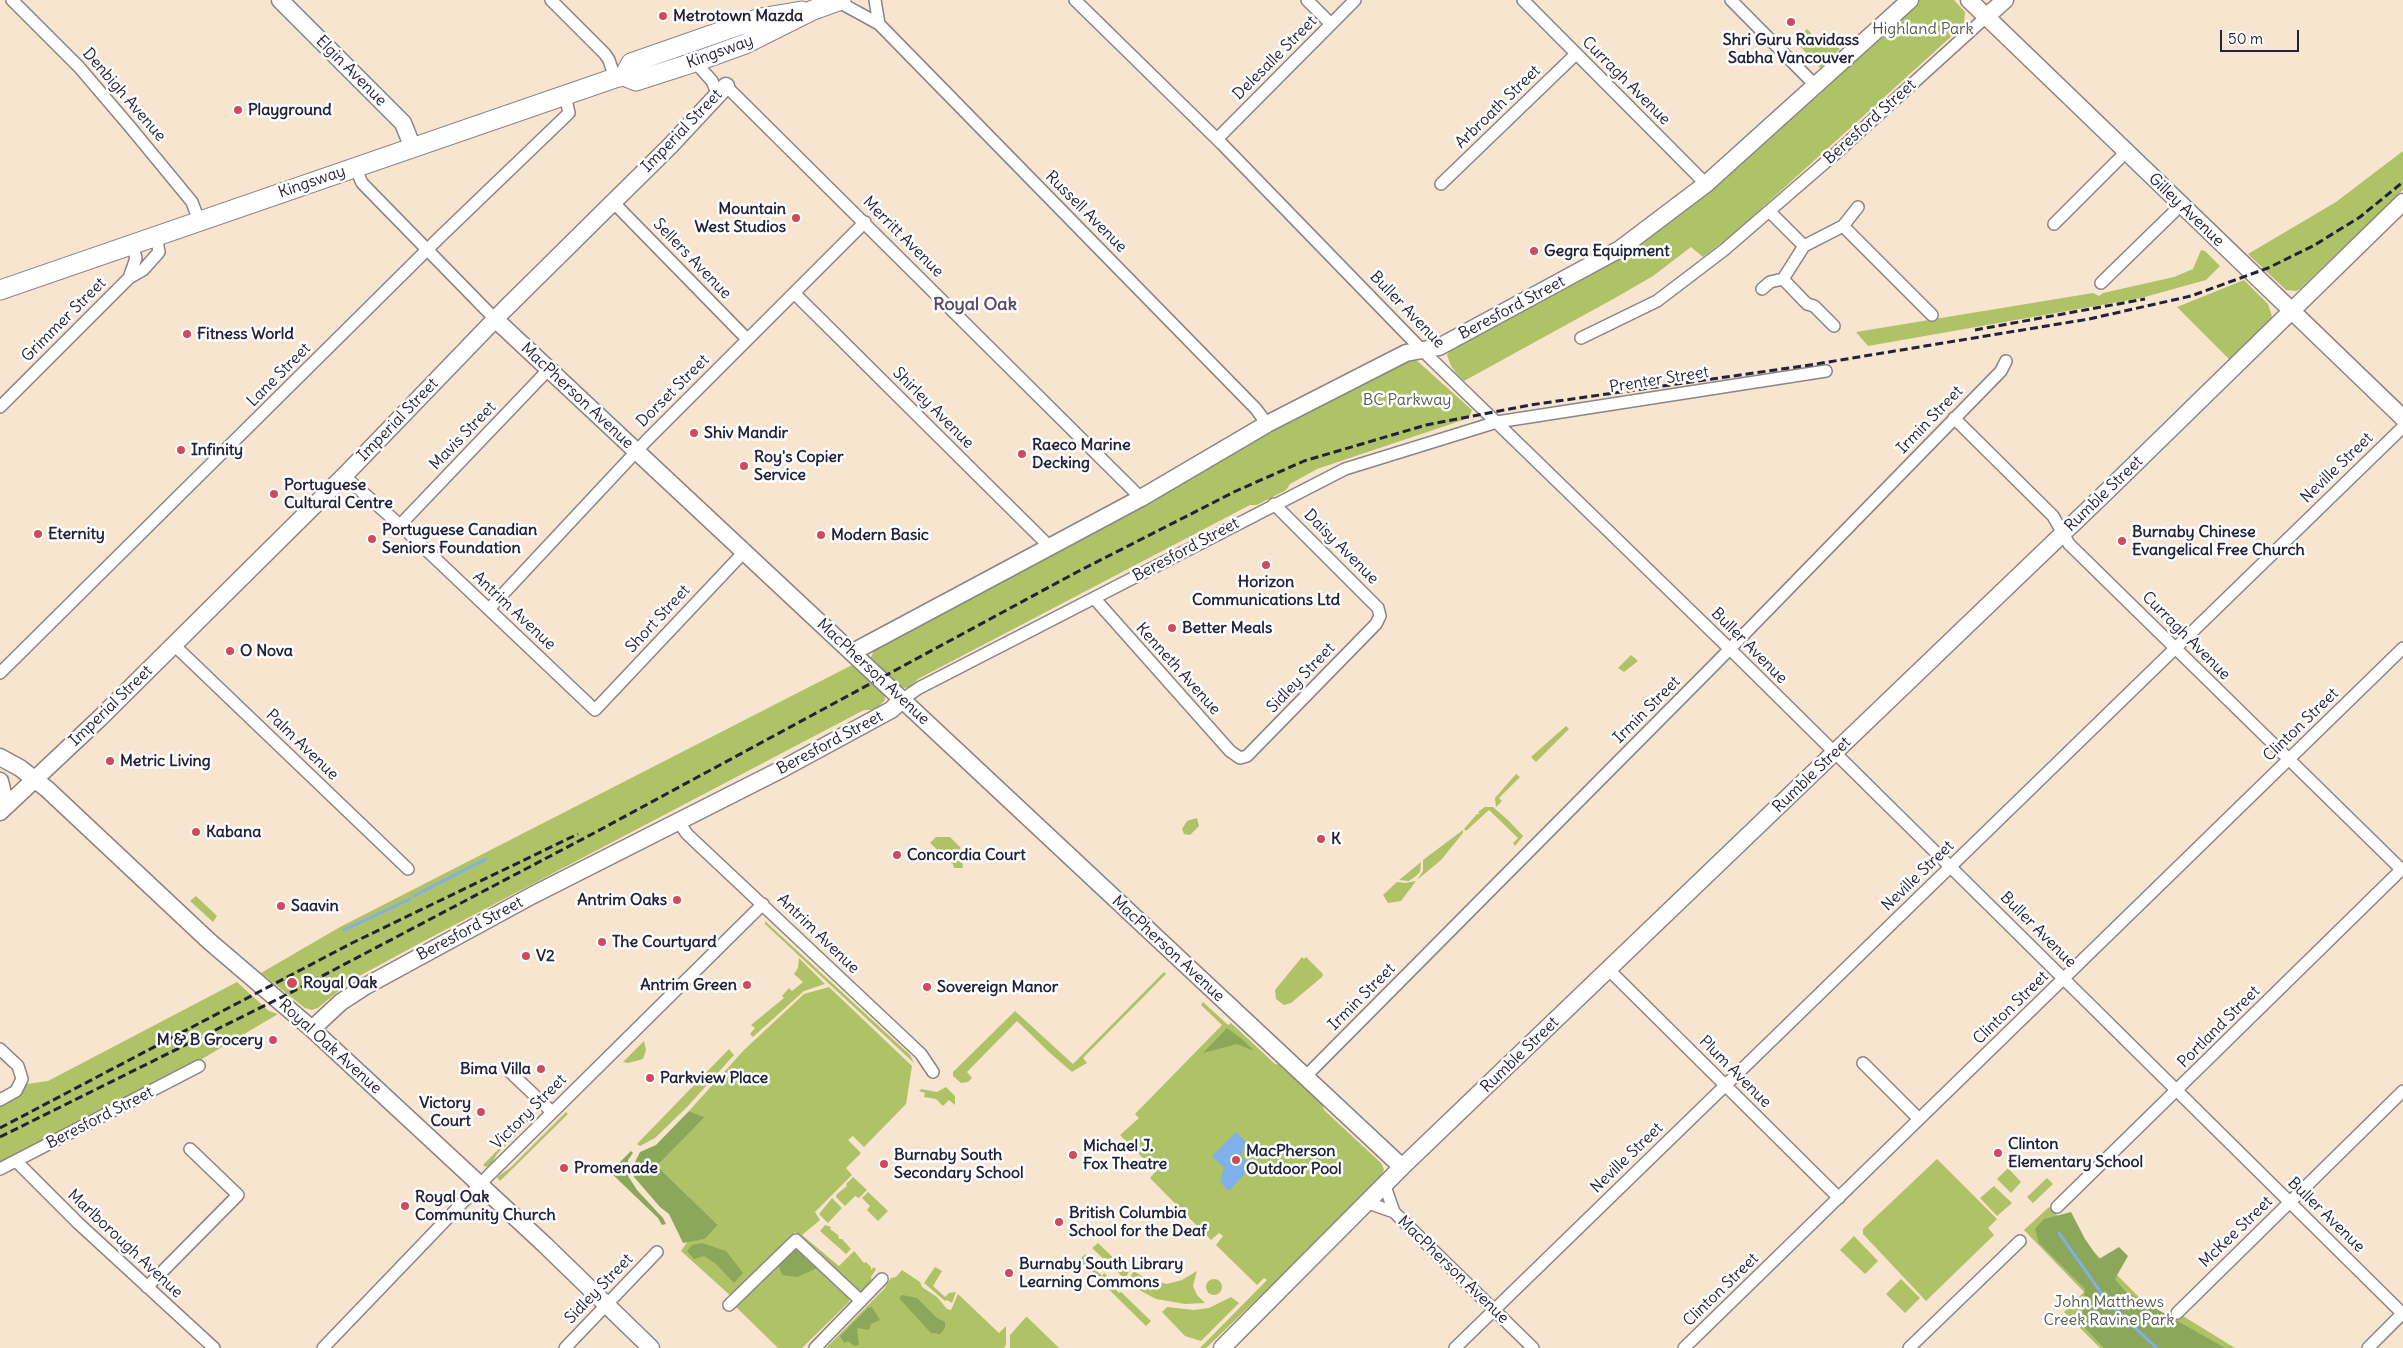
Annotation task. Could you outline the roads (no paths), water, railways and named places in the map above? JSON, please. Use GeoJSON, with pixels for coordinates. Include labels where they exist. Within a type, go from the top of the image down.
{"type":"FeatureCollection","features":[{"type":"Feature","properties":{"kind":"main road","name":"Kingsway"},"geometry":{"type":"LineString","coordinates":[[620,77],[631,63],[760,18],[802,7],[839,1]]}},
{"type":"Feature","properties":{"kind":"main road","name":"Kingsway"},"geometry":{"type":"LineString","coordinates":[[0,290],[565,95],[620,77],[636,81],[695,62],[773,32],[802,7]]}},
{"type":"Feature","properties":{"kind":"street","name":"Denbigh Avenue"},"geometry":{"type":"LineString","coordinates":[[12,0],[79,67],[148,148],[192,202],[199,221]]}},
{"type":"Feature","properties":{"kind":"street","name":"Elgin Avenue"},"geometry":{"type":"LineString","coordinates":[[280,0],[403,123],[413,148]]}},
{"type":"Feature","properties":{"kind":"street"},"geometry":{"type":"LineString","coordinates":[[551,0],[605,54],[620,77]]}},
{"type":"Feature","properties":{"kind":"street"},"geometry":{"type":"LineString","coordinates":[[875,0],[879,24]]}},
{"type":"Feature","properties":{"kind":"street","name":"Buller Avenue"},"geometry":{"type":"LineString","coordinates":[[1075,0],[1217,139],[1423,351],[1730,649],[2403,1313]]}},
{"type":"Feature","properties":{"kind":"street"},"geometry":{"type":"LineString","coordinates":[[1307,0],[1331,24]]}},
{"type":"Feature","properties":{"kind":"street","name":"Delesalle Street"},"geometry":{"type":"LineString","coordinates":[[1217,139],[1355,0]]}},
{"type":"Feature","properties":{"kind":"street","name":"Curragh Avenue"},"geometry":{"type":"LineString","coordinates":[[1524,0],[1706,184]]}},
{"type":"Feature","properties":{"kind":"street"},"geometry":{"type":"LineString","coordinates":[[1731,0],[1816,86]]}},
{"type":"Feature","properties":{"kind":"street","name":"Beresford Street"},"geometry":{"type":"LineString","coordinates":[[853,652],[1048,546],[1141,498],[1266,424],[1406,353],[1439,347],[1620,249],[1706,184],[1910,0]]}},
{"type":"Feature","properties":{"kind":"street","name":"Gilley Avenue"},"geometry":{"type":"LineString","coordinates":[[1969,0],[2403,418]]}},
{"type":"Feature","properties":{"kind":"street","name":"Beresford Street"},"geometry":{"type":"LineString","coordinates":[[1581,338],[1657,301],[1724,250],[1770,212],[2006,0]]}},
{"type":"Feature","properties":{"kind":"street","name":"Russell Avenue"},"geometry":{"type":"LineString","coordinates":[[839,1],[879,24],[1256,408],[1266,424]]}},
{"type":"Feature","properties":{"kind":"street","name":"Arbroath Street"},"geometry":{"type":"LineString","coordinates":[[1441,184],[1576,54]]}},
{"type":"Feature","properties":{"kind":"street","name":"Merritt Avenue"},"geometry":{"type":"LineString","coordinates":[[695,62],[712,81],[865,222],[1141,498]]}},
{"type":"Feature","properties":{"kind":"street","name":"Imperial Street"},"geometry":{"type":"LineString","coordinates":[[0,811],[100,718],[344,476],[495,319],[722,90]]}},
{"type":"Feature","properties":{"kind":"street","name":"Lane Street"},"geometry":{"type":"LineString","coordinates":[[0,673],[569,113],[565,95]]}},
{"type":"Feature","properties":{"kind":"street"},"geometry":{"type":"LineString","coordinates":[[2054,224],[2126,152]]}},
{"type":"Feature","properties":{"kind":"street","name":"MacPherson Avenue"},"geometry":{"type":"LineString","coordinates":[[356,167],[362,183],[495,319],[1402,1167]]}},
{"type":"Feature","properties":{"kind":"street","name":"Sellers Avenue"},"geometry":{"type":"LineString","coordinates":[[613,202],[747,339]]}},
{"type":"Feature","properties":{"kind":"street","name":"Rumble Street"},"geometry":{"type":"LineString","coordinates":[[1222,1348],[1402,1167],[2064,533],[2403,202]]}},
{"type":"Feature","properties":{"kind":"street"},"geometry":{"type":"LineString","coordinates":[[2101,283],[2181,206]]}},
{"type":"Feature","properties":{"kind":"street"},"geometry":{"type":"LineString","coordinates":[[1762,290],[1770,282],[1783,279],[1804,246],[1843,226],[1858,207]]}},
{"type":"Feature","properties":{"kind":"street"},"geometry":{"type":"LineString","coordinates":[[1770,212],[1804,246]]}},
{"type":"Feature","properties":{"kind":"street","name":"Dorset Street"},"geometry":{"type":"LineString","coordinates":[[489,609],[637,451],[865,222]]}},
{"type":"Feature","properties":{"kind":"street"},"geometry":{"type":"LineString","coordinates":[[1843,226],[1932,315]]}},
{"type":"Feature","properties":{"kind":"street","name":"Grimmer Street"},"geometry":{"type":"LineString","coordinates":[[0,406],[129,278],[143,270],[159,252],[156,236]]}},
{"type":"Feature","properties":{"kind":"street","name":"Grimmer Street"},"geometry":{"type":"LineString","coordinates":[[129,278],[136,258],[132,244]]}},
{"type":"Feature","properties":{"kind":"street"},"geometry":{"type":"LineString","coordinates":[[1783,279],[1807,304],[1814,306],[1834,326]]}},
{"type":"Feature","properties":{"kind":"street","name":"Shirley Avenue"},"geometry":{"type":"LineString","coordinates":[[794,293],[1048,546]]}},
{"type":"Feature","properties":{"kind":"street","name":"Irmin Street"},"geometry":{"type":"LineString","coordinates":[[1305,1077],[1730,649],[2001,371],[2006,361]]}},
{"type":"Feature","properties":{"kind":"street","name":"Mavis Street"},"geometry":{"type":"LineString","coordinates":[[400,525],[549,369]]}},
{"type":"Feature","properties":{"kind":"street","name":"Prenter Street"},"geometry":{"type":"LineString","coordinates":[[1497,422],[1826,371]]}},
{"type":"Feature","properties":{"kind":"street","name":"Curragh Avenue"},"geometry":{"type":"LineString","coordinates":[[1954,418],[2053,516],[2069,544],[2403,870]]}},
{"type":"Feature","properties":{"kind":"street","name":"Beresford Street"},"geometry":{"type":"LineString","coordinates":[[312,1029],[341,1002],[364,987],[533,895],[792,764],[891,710],[918,688],[1274,504],[1345,469],[1497,422]]}},
{"type":"Feature","properties":{"kind":"street","name":"Neville Street"},"geometry":{"type":"LineString","coordinates":[[1455,1348],[2403,427]]}},
{"type":"Feature","properties":{"kind":"street","name":"Antrim Avenue"},"geometry":{"type":"LineString","coordinates":[[344,476],[400,525],[595,710]]}},
{"type":"Feature","properties":{"kind":"street","name":"Daisy Avenue"},"geometry":{"type":"LineString","coordinates":[[1274,504],[1378,608],[1380,616]]}},
{"type":"Feature","properties":{"kind":"street","name":"Short Street"},"geometry":{"type":"LineString","coordinates":[[595,710],[744,552]]}},
{"type":"Feature","properties":{"kind":"street","name":"Kenneth Avenue"},"geometry":{"type":"LineString","coordinates":[[1094,598],[1230,751],[1240,758]]}},
{"type":"Feature","properties":{"kind":"street","name":"Sidley Street"},"geometry":{"type":"LineString","coordinates":[[1240,758],[1247,756],[1315,688],[1376,624],[1380,616]]}},
{"type":"Feature","properties":{"kind":"street","name":"Palm Avenue"},"geometry":{"type":"LineString","coordinates":[[174,644],[408,869]]}},
{"type":"Feature","properties":{"kind":"street","name":"Clinton Street"},"geometry":{"type":"LineString","coordinates":[[1684,1348],[2403,648]]}},
{"type":"Feature","properties":{"kind":"street","name":"Royal Oak Avenue"},"geometry":{"type":"LineString","coordinates":[[0,757],[34,778],[216,947],[312,1029],[480,1185],[651,1348]]}},
{"type":"Feature","properties":{"kind":"street"},"geometry":{"type":"LineString","coordinates":[[0,782],[3,794],[0,811]]}},
{"type":"Feature","properties":{"kind":"street","name":"Antrim Avenue"},"geometry":{"type":"LineString","coordinates":[[678,821],[687,834],[921,1054],[933,1072]]}},
{"type":"Feature","properties":{"kind":"street","name":"Portland Street"},"geometry":{"type":"LineString","coordinates":[[2056,1207],[2403,870]]}},
{"type":"Feature","properties":{"kind":"street","name":"Victory Street"},"geometry":{"type":"LineString","coordinates":[[323,1348],[552,1112],[763,904]]}},
{"type":"Feature","properties":{"kind":"street","name":"Plum Avenue"},"geometry":{"type":"LineString","coordinates":[[1609,970],[1839,1198]]}},
{"type":"Feature","properties":{"kind":"street"},"geometry":{"type":"LineString","coordinates":[[0,1049],[18,1066],[22,1079],[16,1090],[0,1100]]}},
{"type":"Feature","properties":{"kind":"street"},"geometry":{"type":"LineString","coordinates":[[1863,1063],[1919,1119]]}},
{"type":"Feature","properties":{"kind":"street","name":"Beresford Street"},"geometry":{"type":"LineString","coordinates":[[0,1170],[199,1066]]}},
{"type":"Feature","properties":{"kind":"street"},"geometry":{"type":"LineString","coordinates":[[509,1071],[552,1112]]}},
{"type":"Feature","properties":{"kind":"street","name":"McKee Street"},"geometry":{"type":"LineString","coordinates":[[2178,1312],[2403,1091]]}},
{"type":"Feature","properties":{"kind":"street"},"geometry":{"type":"LineString","coordinates":[[148,1287],[238,1195],[190,1149]]}},
{"type":"Feature","properties":{"kind":"street","name":"Marlborough Avenue"},"geometry":{"type":"LineString","coordinates":[[16,1161],[214,1348]]}},
{"type":"Feature","properties":{"kind":"street","name":"MacPherson Avenue"},"geometry":{"type":"LineString","coordinates":[[1385,1186],[1394,1212]]}},
{"type":"Feature","properties":{"kind":"street","name":"MacPherson Avenue"},"geometry":{"type":"LineString","coordinates":[[1368,1203],[1394,1212],[1532,1348]]}},
{"type":"Feature","properties":{"kind":"street"},"geometry":{"type":"LineString","coordinates":[[729,1306],[796,1240],[861,1301]]}},
{"type":"Feature","properties":{"kind":"street"},"geometry":{"type":"LineString","coordinates":[[1909,1348],[2020,1242]]}},
{"type":"Feature","properties":{"kind":"street","name":"Sidley Street"},"geometry":{"type":"LineString","coordinates":[[565,1348],[657,1252]]}},
{"type":"Feature","properties":{"kind":"street"},"geometry":{"type":"LineString","coordinates":[[815,1348],[882,1279]]}},
{"type":"Feature","properties":{"kind":"street"},"geometry":{"type":"LineString","coordinates":[[2368,1348],[2403,1313]]}},
{"type":"Feature","properties":{"kind":"water"},"geometry":{"type":"Polygon","coordinates":[[[1236,1132],[1246,1142],[1241,1156],[1252,1166],[1229,1191],[1220,1182],[1224,1168],[1212,1156],[1236,1132]]]}},
{"type":"Feature","properties":{"kind":"waterway"},"geometry":{"type":"LineString","coordinates":[[414,896],[486,859]]}},
{"type":"Feature","properties":{"kind":"waterway"},"geometry":{"type":"LineString","coordinates":[[344,930],[410,899]]}},
{"type":"Feature","properties":{"kind":"waterway"},"geometry":{"type":"LineString","coordinates":[[2059,1233],[2109,1304],[2157,1348]]}},
{"type":"Feature","properties":{"kind":"railway"},"geometry":{"type":"LineString","coordinates":[[0,1137],[286,995],[596,832],[1077,572],[1236,491],[1304,461],[1426,425],[1530,405],[1810,365],[2089,319],[2191,296],[2268,268],[2313,246],[2360,217],[2403,182]]}},
{"type":"Feature","properties":{"kind":"railway"},"geometry":{"type":"LineString","coordinates":[[1975,330],[2145,299]]}},
{"type":"Feature","properties":{"kind":"railway"},"geometry":{"type":"LineString","coordinates":[[0,1128],[352,943],[578,834]]}},
{"type":"Feature","properties":{"kind":"place","name":"Metrotown Mazda"},"geometry":{"type":"Point","coordinates":[663,16]}},
{"type":"Feature","properties":{"kind":"place","name":"Shri Guru Ravidass Sabha Vancouver"},"geometry":{"type":"Point","coordinates":[1791,22]}},
{"type":"Feature","properties":{"kind":"place","name":"Playground"},"geometry":{"type":"Point","coordinates":[238,110]}},
{"type":"Feature","properties":{"kind":"place","name":"Mountain West Studios"},"geometry":{"type":"Point","coordinates":[796,218]}},
{"type":"Feature","properties":{"kind":"place","name":"Gegra Equipment"},"geometry":{"type":"Point","coordinates":[1534,251]}},
{"type":"Feature","properties":{"kind":"place","name":"Fitness World"},"geometry":{"type":"Point","coordinates":[187,334]}},
{"type":"Feature","properties":{"kind":"place","name":"Shiv Mandir"},"geometry":{"type":"Point","coordinates":[694,433]}},
{"type":"Feature","properties":{"kind":"place","name":"Infinity"},"geometry":{"type":"Point","coordinates":[181,450]}},
{"type":"Feature","properties":{"kind":"place","name":"Raeco Marine Decking"},"geometry":{"type":"Point","coordinates":[1022,454]}},
{"type":"Feature","properties":{"kind":"place","name":"Roy's Copier Service"},"geometry":{"type":"Point","coordinates":[744,466]}},
{"type":"Feature","properties":{"kind":"place","name":"Portuguese Cultural Centre"},"geometry":{"type":"Point","coordinates":[274,494]}},
{"type":"Feature","properties":{"kind":"place","name":"Eternity"},"geometry":{"type":"Point","coordinates":[38,534]}},
{"type":"Feature","properties":{"kind":"place","name":"Modern Basic"},"geometry":{"type":"Point","coordinates":[821,535]}},
{"type":"Feature","properties":{"kind":"place","name":"Portuguese Canadian Seniors Foundation"},"geometry":{"type":"Point","coordinates":[372,539]}},
{"type":"Feature","properties":{"kind":"place","name":"Burnaby Chinese Evangelical Free Church"},"geometry":{"type":"Point","coordinates":[2122,541]}},
{"type":"Feature","properties":{"kind":"place","name":"Horizon Communications Ltd"},"geometry":{"type":"Point","coordinates":[1266,565]}},
{"type":"Feature","properties":{"kind":"place","name":"Better Meals"},"geometry":{"type":"Point","coordinates":[1172,628]}},
{"type":"Feature","properties":{"kind":"place","name":"O Nova"},"geometry":{"type":"Point","coordinates":[230,651]}},
{"type":"Feature","properties":{"kind":"place","name":"Metric Living"},"geometry":{"type":"Point","coordinates":[110,761]}},
{"type":"Feature","properties":{"kind":"place","name":"Kabana"},"geometry":{"type":"Point","coordinates":[196,832]}},
{"type":"Feature","properties":{"kind":"place","name":"K"},"geometry":{"type":"Point","coordinates":[1321,839]}},
{"type":"Feature","properties":{"kind":"place","name":"Concordia Court"},"geometry":{"type":"Point","coordinates":[897,855]}},
{"type":"Feature","properties":{"kind":"place","name":"Antrim Oaks"},"geometry":{"type":"Point","coordinates":[677,900]}},
{"type":"Feature","properties":{"kind":"place","name":"Saavin"},"geometry":{"type":"Point","coordinates":[281,906]}},
{"type":"Feature","properties":{"kind":"place","name":"The Courtyard"},"geometry":{"type":"Point","coordinates":[602,942]}},
{"type":"Feature","properties":{"kind":"place","name":"V2"},"geometry":{"type":"Point","coordinates":[526,956]}},
{"type":"Feature","properties":{"kind":"place","name":"Royal Oak"},"geometry":{"type":"Point","coordinates":[292,983]}},
{"type":"Feature","properties":{"kind":"place","name":"Antrim Green"},"geometry":{"type":"Point","coordinates":[747,985]}},
{"type":"Feature","properties":{"kind":"place","name":"Sovereign Manor"},"geometry":{"type":"Point","coordinates":[927,987]}},
{"type":"Feature","properties":{"kind":"place","name":"M & B Grocery"},"geometry":{"type":"Point","coordinates":[273,1040]}},
{"type":"Feature","properties":{"kind":"place","name":"Bima Villa"},"geometry":{"type":"Point","coordinates":[541,1069]}},
{"type":"Feature","properties":{"kind":"place","name":"Parkview Place"},"geometry":{"type":"Point","coordinates":[650,1078]}},
{"type":"Feature","properties":{"kind":"place","name":"Victory Court"},"geometry":{"type":"Point","coordinates":[481,1112]}},
{"type":"Feature","properties":{"kind":"place","name":"Clinton Elementary School"},"geometry":{"type":"Point","coordinates":[1998,1153]}},
{"type":"Feature","properties":{"kind":"place","name":"Michael J. Fox Theatre"},"geometry":{"type":"Point","coordinates":[1073,1155]}},
{"type":"Feature","properties":{"kind":"place","name":"MacPherson Outdoor Pool"},"geometry":{"type":"Point","coordinates":[1236,1160]}},
{"type":"Feature","properties":{"kind":"place","name":"Burnaby South Secondary School"},"geometry":{"type":"Point","coordinates":[884,1164]}},
{"type":"Feature","properties":{"kind":"place","name":"Promenade"},"geometry":{"type":"Point","coordinates":[564,1168]}},
{"type":"Feature","properties":{"kind":"place","name":"Royal Oak Community Church"},"geometry":{"type":"Point","coordinates":[405,1206]}},
{"type":"Feature","properties":{"kind":"place","name":"British Columbia School for the Deaf"},"geometry":{"type":"Point","coordinates":[1059,1222]}},
{"type":"Feature","properties":{"kind":"place","name":"Burnaby South Library Learning Commons"},"geometry":{"type":"Point","coordinates":[1009,1273]}},
{"type":"Feature","properties":{"kind":"district","name":"Royal Oak"},"geometry":{"type":"Point","coordinates":[975,305]}},
{"type":"Feature","properties":{"kind":"park label","name":"Highland Park"},"geometry":{"type":"Point","coordinates":[1923,29]}},
{"type":"Feature","properties":{"kind":"park label","name":"BC Parkway"},"geometry":{"type":"Point","coordinates":[1407,400]}},
{"type":"Feature","properties":{"kind":"park label","name":"John Matthews Creek Ravine Park"},"geometry":{"type":"Point","coordinates":[2109,1311]}}]}
